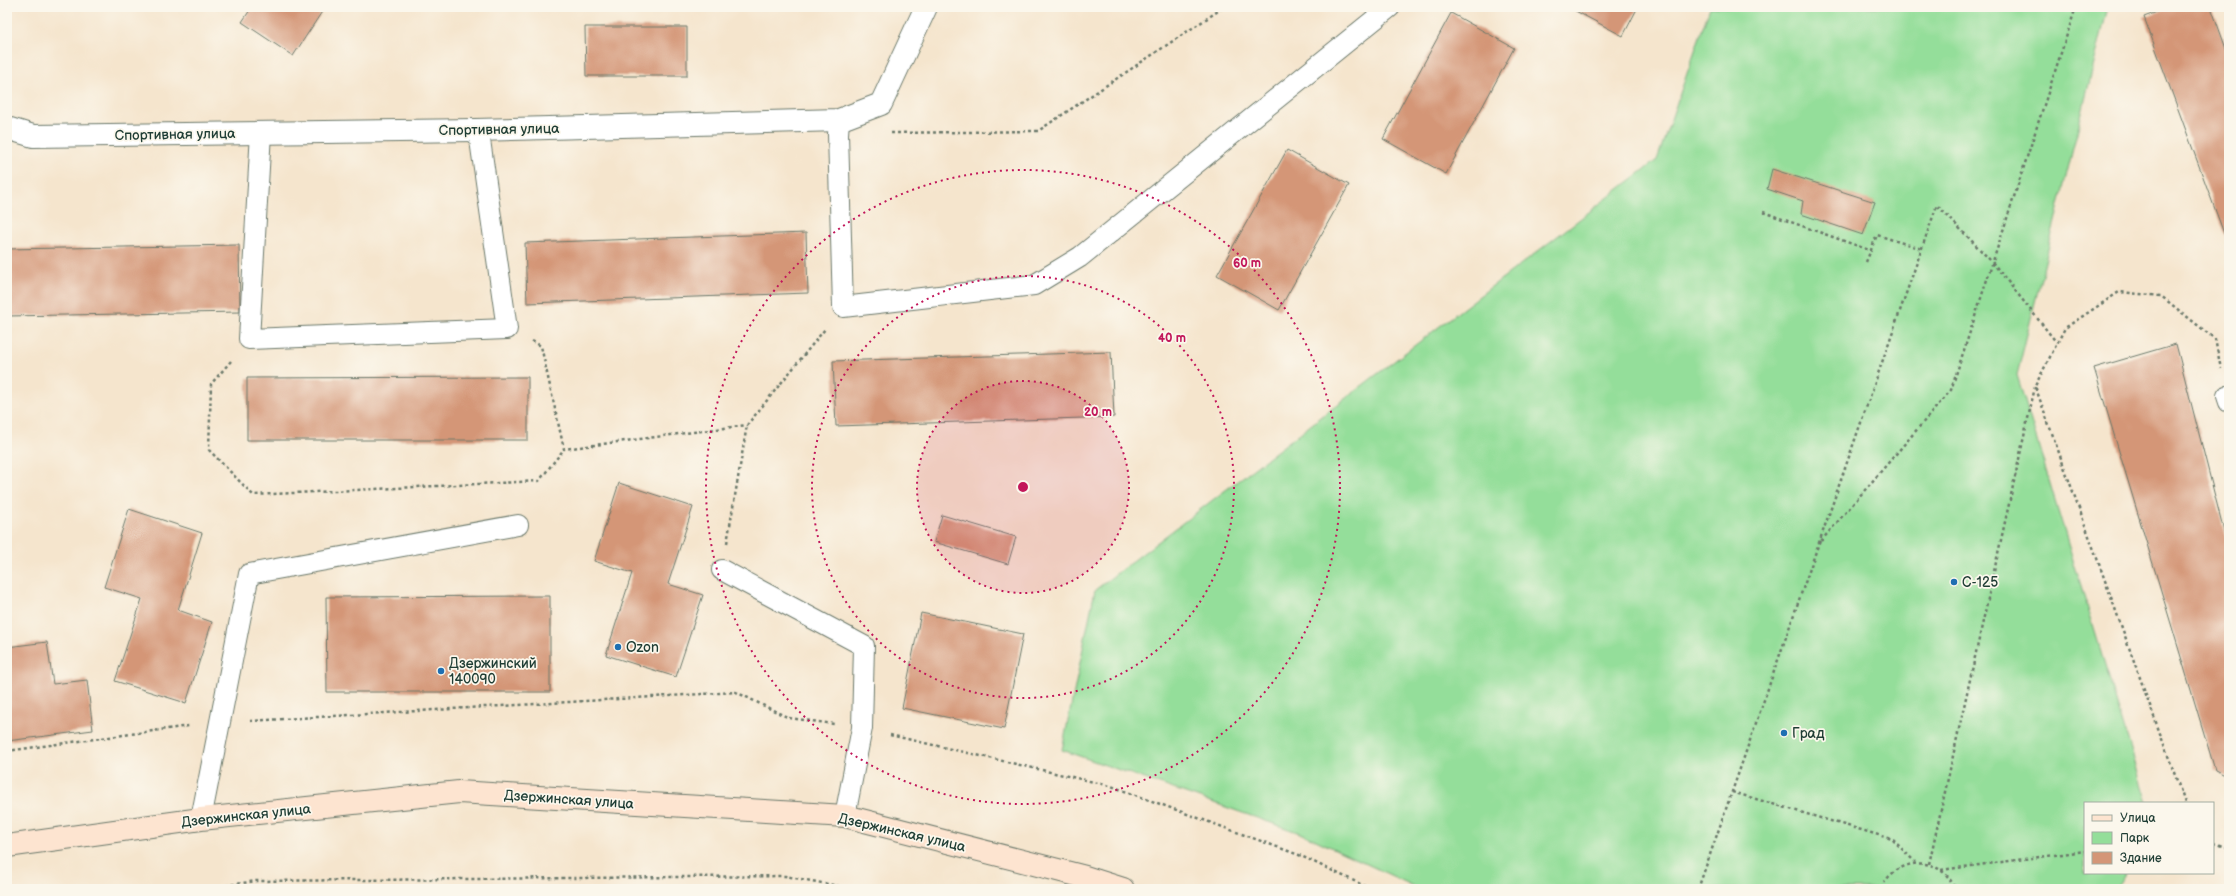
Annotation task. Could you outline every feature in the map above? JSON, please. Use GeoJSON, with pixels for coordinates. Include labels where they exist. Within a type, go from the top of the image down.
{"type":"FeatureCollection","features":[{"type":"Feature","properties":{"kind":"main road","name":"Дзержинская улица"},"geometry":{"type":"LineString","coordinates":[[7,846],[201,819],[459,792],[846,816],[1085,877],[1124,889]]}},
{"type":"Feature","properties":{"kind":"street","name":"Спортивная улица"},"geometry":{"type":"LineString","coordinates":[[7,128],[33,136],[474,130],[839,120],[881,104],[926,7]]}},
{"type":"Feature","properties":{"kind":"lane"},"geometry":{"type":"LineString","coordinates":[[839,120],[838,134],[843,307],[1034,285],[1080,257],[1390,7]]}},
{"type":"Feature","properties":{"kind":"lane"},"geometry":{"type":"LineString","coordinates":[[261,133],[249,339],[507,329],[480,140],[474,130]]}},
{"type":"Feature","properties":{"kind":"lane"},"geometry":{"type":"LineString","coordinates":[[201,819],[218,722],[249,574],[518,525]]}},
{"type":"Feature","properties":{"kind":"lane"},"geometry":{"type":"LineString","coordinates":[[722,570],[864,646],[862,728],[846,816]]}},
{"type":"Feature","properties":{"kind":"path"},"geometry":{"type":"LineString","coordinates":[[1819,543],[1951,390],[2076,7]]}},
{"type":"Feature","properties":{"kind":"path"},"geometry":{"type":"LineString","coordinates":[[1698,889],[1938,205],[1993,263],[2057,343]]}},
{"type":"Feature","properties":{"kind":"path"},"geometry":{"type":"LineString","coordinates":[[1763,212],[1872,251]]}},
{"type":"Feature","properties":{"kind":"path"},"geometry":{"type":"LineString","coordinates":[[1866,262],[1872,251],[1877,235],[1922,249]]}},
{"type":"Feature","properties":{"kind":"path"},"geometry":{"type":"LineString","coordinates":[[1929,864],[2035,386],[2065,328],[2119,292],[2161,296],[2215,339],[2228,399]]}},
{"type":"Feature","properties":{"kind":"path"},"geometry":{"type":"LineString","coordinates":[[722,570],[747,425],[843,307]]}},
{"type":"Feature","properties":{"kind":"path"},"geometry":{"type":"LineString","coordinates":[[507,329],[541,346],[564,450]]}},
{"type":"Feature","properties":{"kind":"path"},"geometry":{"type":"LineString","coordinates":[[249,339],[211,384],[209,450],[253,495],[539,481],[564,450],[747,425]]}},
{"type":"Feature","properties":{"kind":"path"},"geometry":{"type":"LineString","coordinates":[[2035,386],[2185,802]]}},
{"type":"Feature","properties":{"kind":"path"},"geometry":{"type":"LineString","coordinates":[[7,751],[218,722],[736,692],[789,718],[862,728],[1111,786],[1299,854],[1371,889]]}},
{"type":"Feature","properties":{"kind":"path"},"geometry":{"type":"LineString","coordinates":[[1732,792],[1892,839],[1915,862]]}},
{"type":"Feature","properties":{"kind":"path"},"geometry":{"type":"LineString","coordinates":[[2214,843],[2229,848]]}},
{"type":"Feature","properties":{"kind":"path"},"geometry":{"type":"LineString","coordinates":[[1941,870],[2084,851]]}},
{"type":"Feature","properties":{"kind":"path"},"geometry":{"type":"LineString","coordinates":[[1882,889],[1890,875],[1902,866],[1915,862],[1929,864],[1941,870],[1952,881],[1955,889]]}},
{"type":"Feature","properties":{"kind":"path"},"geometry":{"type":"LineString","coordinates":[[202,889],[256,881],[777,876],[854,889]]}},
{"type":"Feature","properties":{"kind":"green space"},"geometry":{"type":"Polygon","coordinates":[[[1710,7],[2108,7],[2017,375],[2147,802],[2084,802],[2084,874],[2125,874],[2116,889],[1420,889],[1303,834],[1062,750],[1095,590],[1657,160],[1710,7]]]}},
{"type":"Feature","properties":{"kind":"building"},"geometry":{"type":"Polygon","coordinates":[[[252,7],[325,7],[293,56],[242,22],[252,7]]]}},
{"type":"Feature","properties":{"kind":"building"},"geometry":{"type":"Polygon","coordinates":[[[1568,7],[1638,7],[1623,36],[1568,7]]]}},
{"type":"Feature","properties":{"kind":"building"},"geometry":{"type":"Polygon","coordinates":[[[2170,7],[2211,7],[2229,57],[2229,247],[2144,17],[2170,7]]]}},
{"type":"Feature","properties":{"kind":"building"},"geometry":{"type":"Polygon","coordinates":[[[1451,13],[1514,48],[1446,174],[1383,139],[1451,13]]]}},
{"type":"Feature","properties":{"kind":"building"},"geometry":{"type":"Polygon","coordinates":[[[585,27],[687,27],[687,76],[586,76],[585,27]]]}},
{"type":"Feature","properties":{"kind":"building"},"geometry":{"type":"Polygon","coordinates":[[[1287,150],[1349,185],[1279,310],[1217,275],[1287,150]]]}},
{"type":"Feature","properties":{"kind":"building"},"geometry":{"type":"Polygon","coordinates":[[[1772,169],[1875,202],[1863,235],[1801,214],[1803,201],[1767,189],[1772,169]]]}},
{"type":"Feature","properties":{"kind":"building"},"geometry":{"type":"Polygon","coordinates":[[[806,233],[808,293],[527,303],[525,243],[806,233]]]}},
{"type":"Feature","properties":{"kind":"building"},"geometry":{"type":"Polygon","coordinates":[[[239,245],[240,312],[7,316],[7,249],[239,245]]]}},
{"type":"Feature","properties":{"kind":"building"},"geometry":{"type":"Polygon","coordinates":[[[2176,344],[2229,551],[2229,777],[2215,770],[2094,368],[2176,344]]]}},
{"type":"Feature","properties":{"kind":"building"},"geometry":{"type":"Polygon","coordinates":[[[1111,352],[1114,417],[836,426],[833,361],[1111,352]]]}},
{"type":"Feature","properties":{"kind":"building"},"geometry":{"type":"Polygon","coordinates":[[[528,377],[528,440],[247,440],[247,378],[528,377]]]}},
{"type":"Feature","properties":{"kind":"building"},"geometry":{"type":"Polygon","coordinates":[[[619,483],[693,507],[668,584],[703,595],[676,677],[606,655],[632,573],[594,561],[619,483]]]}},
{"type":"Feature","properties":{"kind":"building"},"geometry":{"type":"Polygon","coordinates":[[[129,509],[202,533],[178,610],[212,622],[186,703],[115,681],[142,599],[104,587],[129,509]]]}},
{"type":"Feature","properties":{"kind":"building"},"geometry":{"type":"Polygon","coordinates":[[[942,515],[1016,537],[1008,564],[934,542],[942,515]]]}},
{"type":"Feature","properties":{"kind":"building"},"geometry":{"type":"Polygon","coordinates":[[[550,596],[550,692],[327,692],[326,597],[550,596]]]}},
{"type":"Feature","properties":{"kind":"building"},"geometry":{"type":"Polygon","coordinates":[[[921,613],[1023,634],[1004,729],[902,708],[921,613]]]}},
{"type":"Feature","properties":{"kind":"building"},"geometry":{"type":"Polygon","coordinates":[[[47,642],[53,684],[87,680],[93,730],[7,741],[7,647],[47,642]]]}},
{"type":"Feature","properties":{"kind":"place","name":"С-125"},"geometry":{"type":"Point","coordinates":[1954,582]}},
{"type":"Feature","properties":{"kind":"place","name":"Ozon"},"geometry":{"type":"Point","coordinates":[618,647]}},
{"type":"Feature","properties":{"kind":"place","name":"Дзержинский 140090"},"geometry":{"type":"Point","coordinates":[441,671]}},
{"type":"Feature","properties":{"kind":"place","name":"Град"},"geometry":{"type":"Point","coordinates":[1784,733]}}]}
